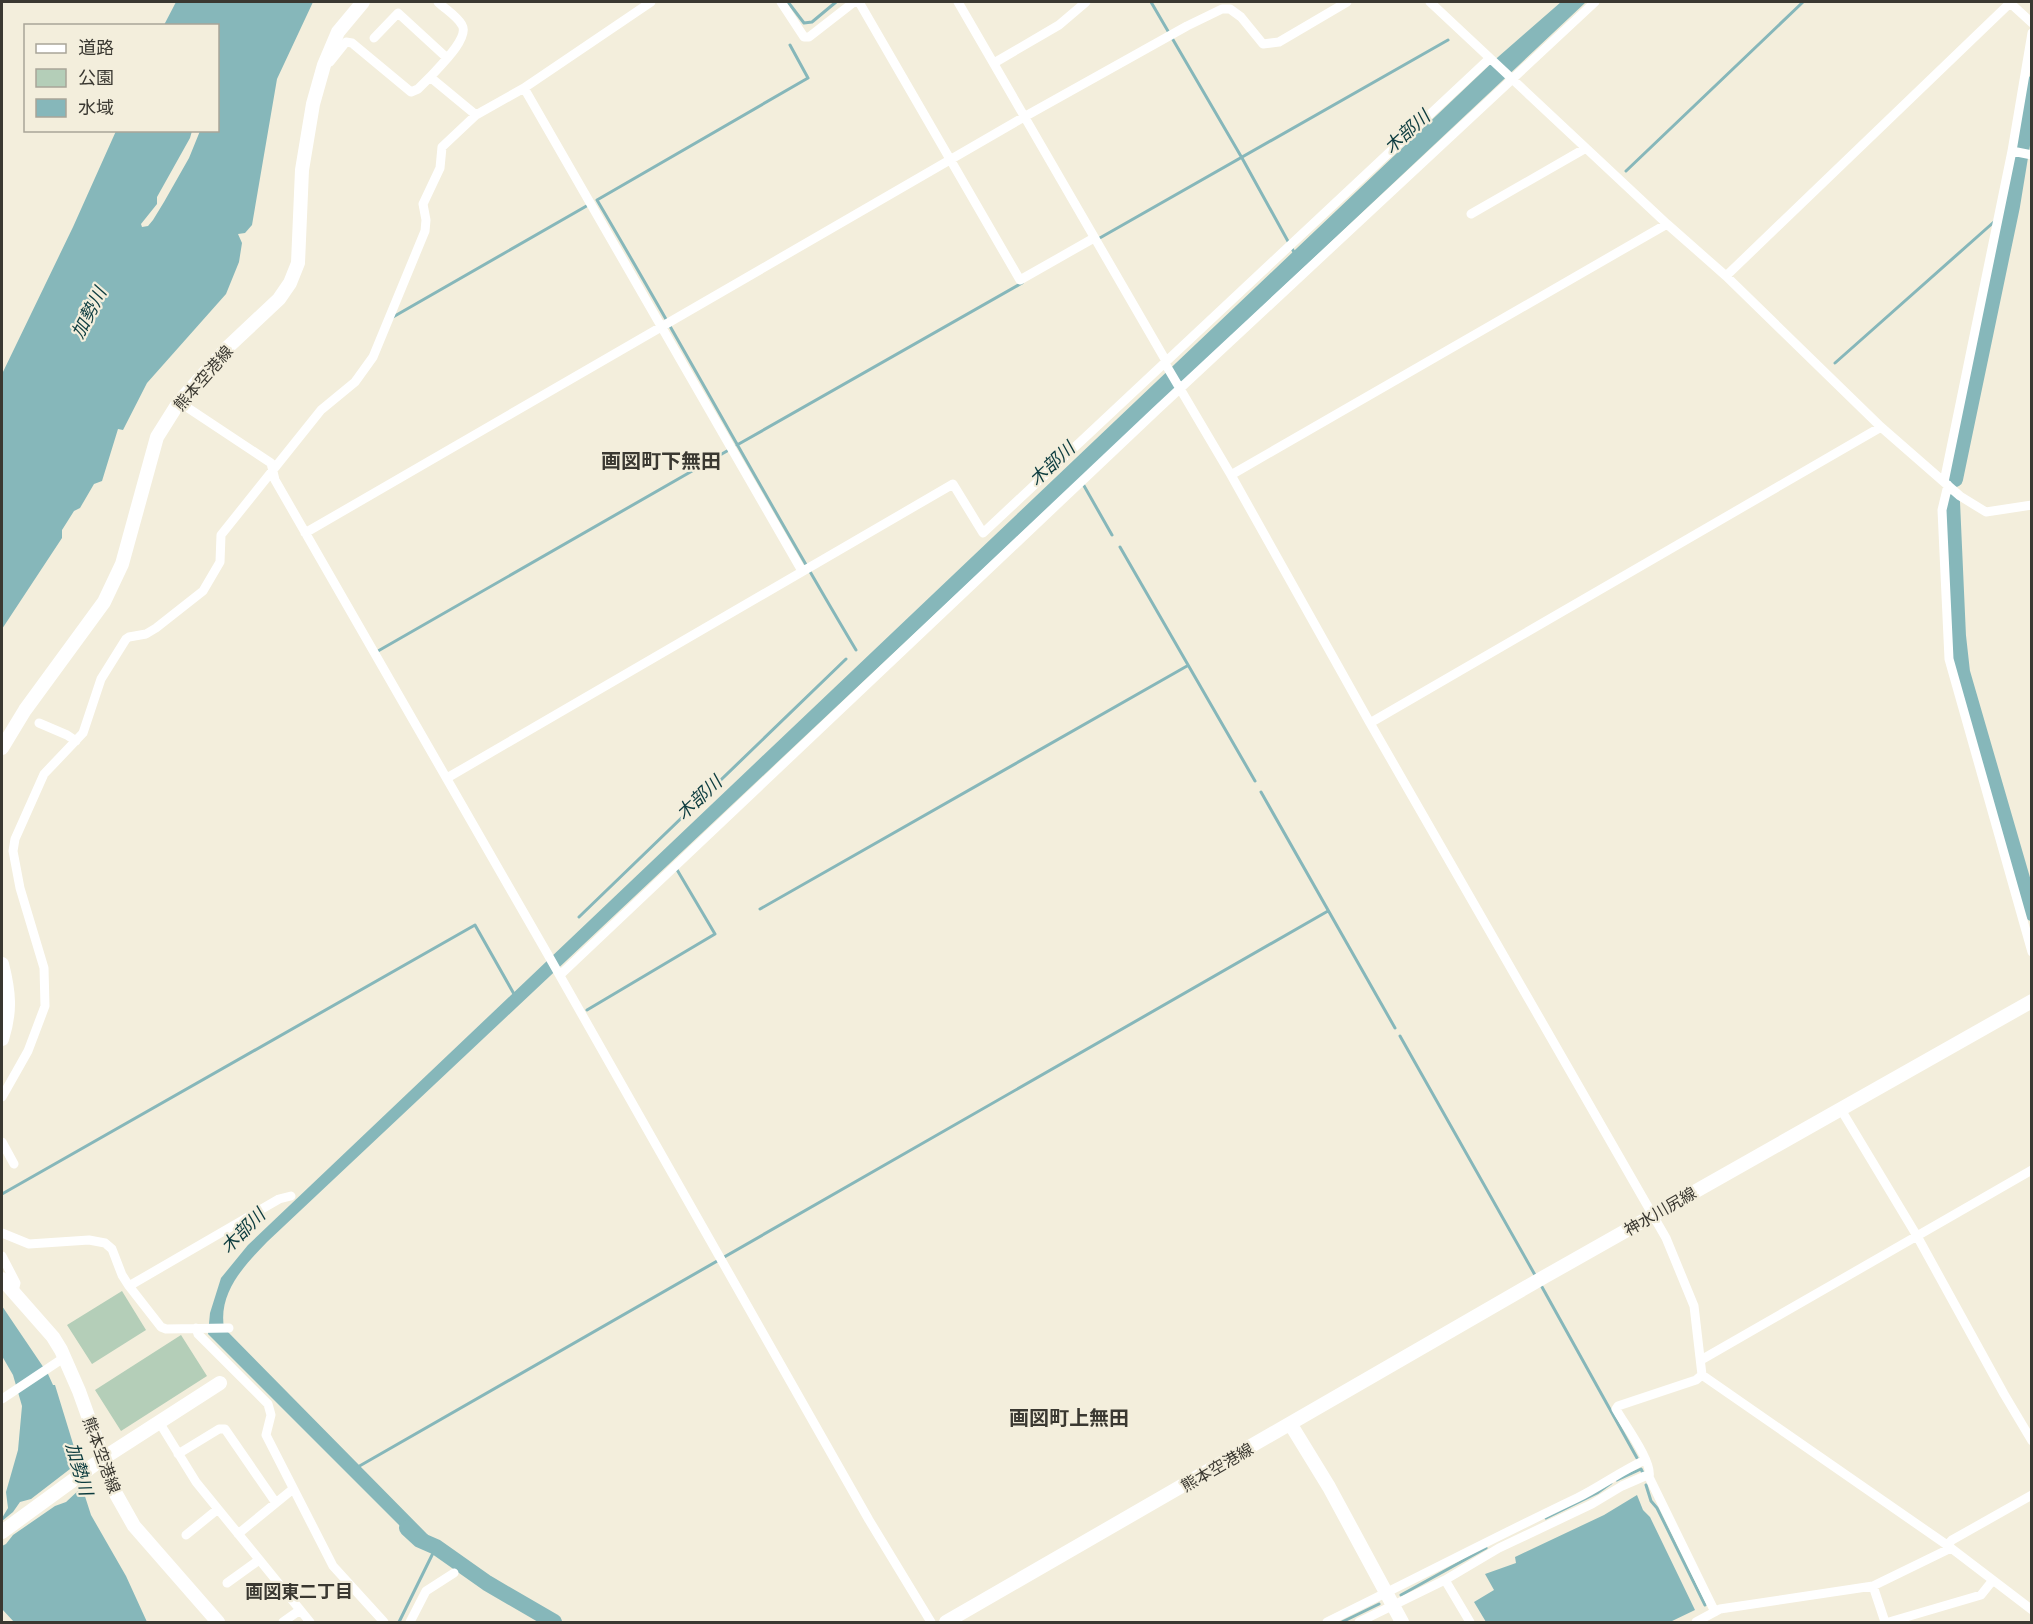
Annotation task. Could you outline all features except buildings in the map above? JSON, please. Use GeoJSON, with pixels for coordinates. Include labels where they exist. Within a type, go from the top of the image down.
{"type":"FeatureCollection","features":[{"type":"Feature","properties":{"kind":"main road","name":"熊本空港線"},"geometry":{"type":"LineString","coordinates":[[2,748],[25,710],[104,602],[122,564],[157,437],[179,402],[229,346],[279,298],[290,283],[298,263],[302,170],[313,104],[324,65],[338,32],[363,2]]}},
{"type":"Feature","properties":{"kind":"main road"},"geometry":{"type":"LineString","coordinates":[[2,964],[8,1018],[2,1039]]}},
{"type":"Feature","properties":{"kind":"main road","name":"神水川尻線"},"geometry":{"type":"LineString","coordinates":[[1291,1425],[1653,1215],[2031,1001]]}},
{"type":"Feature","properties":{"kind":"main road","name":"熊本空港線"},"geometry":{"type":"LineString","coordinates":[[2,1279],[53,1337],[61,1360],[79,1391],[116,1494],[135,1526],[218,1623]]}},
{"type":"Feature","properties":{"kind":"main road"},"geometry":{"type":"LineString","coordinates":[[2,1532],[102,1459],[220,1383]]}},
{"type":"Feature","properties":{"kind":"main road","name":"熊本空港線"},"geometry":{"type":"LineString","coordinates":[[946,1623],[1291,1425]]}},
{"type":"Feature","properties":{"kind":"main road"},"geometry":{"type":"LineString","coordinates":[[1291,1425],[1329,1487],[1402,1623]]}},
{"type":"Feature","properties":{"kind":"street"},"geometry":{"type":"LineString","coordinates":[[324,65],[330,63],[342,45],[346,42],[352,43],[411,92],[418,89],[460,43],[464,34],[464,28],[438,2]]}},
{"type":"Feature","properties":{"kind":"street"},"geometry":{"type":"LineString","coordinates":[[2,1097],[28,1051],[45,1006],[44,968],[20,888],[13,851],[15,839],[44,774],[83,734],[101,679],[126,639],[146,634],[156,628],[203,591],[220,562],[221,535],[321,410],[355,382],[374,357],[425,231],[426,220],[423,204],[440,168],[442,147],[476,115],[524,88],[651,2]]}},
{"type":"Feature","properties":{"kind":"street"},"geometry":{"type":"LineString","coordinates":[[781,2],[804,37],[809,37],[854,2]]}},
{"type":"Feature","properties":{"kind":"street"},"geometry":{"type":"LineString","coordinates":[[859,2],[1020,280],[1094,238]]}},
{"type":"Feature","properties":{"kind":"street"},"geometry":{"type":"LineString","coordinates":[[958,2],[1666,1238],[1694,1306],[1702,1375]]}},
{"type":"Feature","properties":{"kind":"street"},"geometry":{"type":"LineString","coordinates":[[994,63],[1059,25],[1086,2]]}},
{"type":"Feature","properties":{"kind":"street"},"geometry":{"type":"LineString","coordinates":[[305,533],[662,325],[1170,35],[1222,9],[1230,9],[1241,17],[1263,44],[1279,42],[1347,2]]}},
{"type":"Feature","properties":{"kind":"street"},"geometry":{"type":"LineString","coordinates":[[1430,2],[1667,224],[1726,276],[1881,428],[1966,501],[1986,512],[2031,505]]}},
{"type":"Feature","properties":{"kind":"street"},"geometry":{"type":"LineString","coordinates":[[559,973],[1595,2]]}},
{"type":"Feature","properties":{"kind":"street"},"geometry":{"type":"LineString","coordinates":[[1726,276],[2010,2],[2031,23]]}},
{"type":"Feature","properties":{"kind":"street"},"geometry":{"type":"LineString","coordinates":[[374,38],[398,13],[447,58]]}},
{"type":"Feature","properties":{"kind":"street"},"geometry":{"type":"LineString","coordinates":[[2031,33],[2012,151],[1942,510],[1949,659],[2031,952]]}},
{"type":"Feature","properties":{"kind":"street"},"geometry":{"type":"LineString","coordinates":[[447,778],[953,484],[983,533],[1490,58]]}},
{"type":"Feature","properties":{"kind":"street"},"geometry":{"type":"LineString","coordinates":[[430,77],[476,115]]}},
{"type":"Feature","properties":{"kind":"street"},"geometry":{"type":"LineString","coordinates":[[524,88],[802,571]]}},
{"type":"Feature","properties":{"kind":"street"},"geometry":{"type":"LineString","coordinates":[[1471,214],[1586,148]]}},
{"type":"Feature","properties":{"kind":"street"},"geometry":{"type":"LineString","coordinates":[[2012,151],[2031,155]]}},
{"type":"Feature","properties":{"kind":"street"},"geometry":{"type":"LineString","coordinates":[[1231,475],[1667,224]]}},
{"type":"Feature","properties":{"kind":"street"},"geometry":{"type":"LineString","coordinates":[[179,402],[271,463],[275,480],[305,533],[559,973],[869,1520],[931,1623]]}},
{"type":"Feature","properties":{"kind":"street"},"geometry":{"type":"LineString","coordinates":[[1370,723],[1881,428]]}},
{"type":"Feature","properties":{"kind":"street"},"geometry":{"type":"LineString","coordinates":[[39,723],[76,741]]}},
{"type":"Feature","properties":{"kind":"street"},"geometry":{"type":"LineString","coordinates":[[1840,1108],[1917,1236],[2031,1440]]}},
{"type":"Feature","properties":{"kind":"street"},"geometry":{"type":"LineString","coordinates":[[2,1142],[14,1164]]}},
{"type":"Feature","properties":{"kind":"street"},"geometry":{"type":"LineString","coordinates":[[1701,1360],[2031,1170]]}},
{"type":"Feature","properties":{"kind":"street"},"geometry":{"type":"LineString","coordinates":[[129,1286],[279,1199],[291,1196]]}},
{"type":"Feature","properties":{"kind":"street"},"geometry":{"type":"LineString","coordinates":[[2,1233],[29,1244],[88,1240],[105,1244],[112,1249],[129,1286],[161,1327],[166,1329],[228,1328]]}},
{"type":"Feature","properties":{"kind":"street"},"geometry":{"type":"LineString","coordinates":[[2,1256],[16,1283],[14,1291]]}},
{"type":"Feature","properties":{"kind":"street"},"geometry":{"type":"LineString","coordinates":[[196,1328],[198,1334],[268,1404],[271,1410],[266,1436],[333,1566],[384,1623]]}},
{"type":"Feature","properties":{"kind":"street"},"geometry":{"type":"LineString","coordinates":[[2,1399],[61,1360]]}},
{"type":"Feature","properties":{"kind":"street"},"geometry":{"type":"LineString","coordinates":[[220,1383],[235,1371]]}},
{"type":"Feature","properties":{"kind":"street"},"geometry":{"type":"LineString","coordinates":[[1702,1375],[1696,1380],[1617,1407],[1617,1410],[1646,1460],[1650,1470],[1649,1477],[1715,1612]]}},
{"type":"Feature","properties":{"kind":"street"},"geometry":{"type":"LineString","coordinates":[[1702,1375],[1949,1546],[2031,1610]]}},
{"type":"Feature","properties":{"kind":"street"},"geometry":{"type":"LineString","coordinates":[[159,1422],[196,1482],[310,1623]]}},
{"type":"Feature","properties":{"kind":"street"},"geometry":{"type":"LineString","coordinates":[[178,1454],[219,1429],[225,1429],[276,1503]]}},
{"type":"Feature","properties":{"kind":"street"},"geometry":{"type":"LineString","coordinates":[[1359,1623],[1436,1569],[1646,1460]]}},
{"type":"Feature","properties":{"kind":"street"},"geometry":{"type":"LineString","coordinates":[[1327,1623],[1445,1580],[1481,1558],[1592,1504],[1622,1485],[1645,1476],[1649,1477]]}},
{"type":"Feature","properties":{"kind":"street"},"geometry":{"type":"LineString","coordinates":[[238,1534],[293,1490]]}},
{"type":"Feature","properties":{"kind":"street"},"geometry":{"type":"LineString","coordinates":[[1696,1623],[1715,1612],[1873,1586],[1949,1546],[1952,1540],[2031,1495]]}},
{"type":"Feature","properties":{"kind":"street"},"geometry":{"type":"LineString","coordinates":[[186,1535],[218,1509]]}},
{"type":"Feature","properties":{"kind":"street"},"geometry":{"type":"LineString","coordinates":[[227,1583],[259,1560]]}},
{"type":"Feature","properties":{"kind":"street"},"geometry":{"type":"LineString","coordinates":[[410,1623],[426,1591],[454,1573]]}},
{"type":"Feature","properties":{"kind":"street"},"geometry":{"type":"LineString","coordinates":[[1445,1580],[1470,1623]]}},
{"type":"Feature","properties":{"kind":"street"},"geometry":{"type":"LineString","coordinates":[[1873,1586],[1887,1623],[1981,1595],[1993,1580]]}},
{"type":"Feature","properties":{"kind":"street"},"geometry":{"type":"LineString","coordinates":[[283,1623],[300,1610]]}},
{"type":"Feature","properties":{"kind":"green space"},"geometry":{"type":"Polygon","coordinates":[[[122,1291],[146,1330],[92,1364],[67,1325],[122,1291]]]}},
{"type":"Feature","properties":{"kind":"green space"},"geometry":{"type":"Polygon","coordinates":[[[181,1335],[207,1376],[121,1431],[95,1390],[181,1335]]]}},
{"type":"Feature","properties":{"kind":"water","name":"加勢川"},"geometry":{"type":"Polygon","coordinates":[[[176,2],[313,2],[277,79],[252,225],[245,233],[238,234],[242,243],[239,262],[226,294],[147,383],[123,430],[118,429],[102,481],[94,484],[80,508],[74,511],[62,530],[62,538],[2,629],[2,374],[73,227],[116,132],[192,132],[157,197],[157,204],[141,224],[142,227],[148,226],[164,202],[189,158],[200,132],[219,132],[219,24],[165,24],[176,2]]]}},
{"type":"Feature","properties":{"kind":"water"},"geometry":{"type":"Polygon","coordinates":[[[1561,2],[1586,2],[267,1242],[242,1270],[229,1291],[225,1303],[224,1328],[428,1535],[420,1546],[208,1334],[210,1313],[221,1278],[248,1245],[1498,57],[1561,2]]]}},
{"type":"Feature","properties":{"kind":"water","name":"加勢川"},"geometry":{"type":"Polygon","coordinates":[[[2,1306],[55,1385],[78,1460],[82,1487],[91,1515],[126,1576],[147,1622],[14,1622],[2,1609],[2,1518],[8,1508],[6,1492],[18,1450],[22,1406],[13,1375],[2,1356],[2,1306]]]}},
{"type":"Feature","properties":{"kind":"water"},"geometry":{"type":"Polygon","coordinates":[[[1637,1495],[1695,1610],[1670,1622],[1486,1622],[1474,1602],[1494,1590],[1485,1574],[1516,1563],[1515,1557],[1604,1515],[1637,1495]]]}},
{"type":"Feature","properties":{"kind":"pier"},"geometry":{"type":"Polygon","coordinates":[[[80,1457],[85,1487],[66,1502],[55,1506],[13,1535],[2,1546],[2,1521],[20,1502],[31,1499],[70,1469],[80,1457]]]}},
{"type":"Feature","properties":{"kind":"waterway"},"geometry":{"type":"LineString","coordinates":[[788,2],[804,23],[812,22],[836,2]]}},
{"type":"Feature","properties":{"kind":"waterway"},"geometry":{"type":"LineString","coordinates":[[1151,2],[1295,254]]}},
{"type":"Feature","properties":{"kind":"waterway"},"geometry":{"type":"LineString","coordinates":[[1626,171],[1803,2]]}},
{"type":"Feature","properties":{"kind":"waterway"},"geometry":{"type":"LineString","coordinates":[[1098,239],[1448,40]]}},
{"type":"Feature","properties":{"kind":"waterway"},"geometry":{"type":"LineString","coordinates":[[790,45],[808,78],[597,200],[856,650]]}},
{"type":"Feature","properties":{"kind":"waterway"},"geometry":{"type":"LineString","coordinates":[[1955,479],[2012,206],[2032,84]]}},
{"type":"Feature","properties":{"kind":"waterway"},"geometry":{"type":"LineString","coordinates":[[393,317],[590,204]]}},
{"type":"Feature","properties":{"kind":"waterway"},"geometry":{"type":"LineString","coordinates":[[2002,215],[2012,206]]}},
{"type":"Feature","properties":{"kind":"waterway"},"geometry":{"type":"LineString","coordinates":[[1835,363],[1995,221]]}},
{"type":"Feature","properties":{"kind":"waterway"},"geometry":{"type":"LineString","coordinates":[[737,445],[1022,283]]}},
{"type":"Feature","properties":{"kind":"waterway"},"geometry":{"type":"LineString","coordinates":[[378,651],[727,451]]}},
{"type":"Feature","properties":{"kind":"waterway"},"geometry":{"type":"LineString","coordinates":[[1083,484],[1112,535]]}},
{"type":"Feature","properties":{"kind":"waterway"},"geometry":{"type":"LineString","coordinates":[[1952,502],[1958,636],[1962,672],[2032,913]]}},
{"type":"Feature","properties":{"kind":"waterway"},"geometry":{"type":"LineString","coordinates":[[1120,547],[1255,781]]}},
{"type":"Feature","properties":{"kind":"waterway"},"geometry":{"type":"LineString","coordinates":[[579,917],[846,659]]}},
{"type":"Feature","properties":{"kind":"waterway"},"geometry":{"type":"LineString","coordinates":[[760,909],[1187,666]]}},
{"type":"Feature","properties":{"kind":"waterway"},"geometry":{"type":"LineString","coordinates":[[1261,792],[1395,1028]]}},
{"type":"Feature","properties":{"kind":"waterway"},"geometry":{"type":"LineString","coordinates":[[587,1010],[715,934],[676,868]]}},
{"type":"Feature","properties":{"kind":"waterway"},"geometry":{"type":"LineString","coordinates":[[356,1468],[1328,911]]}},
{"type":"Feature","properties":{"kind":"waterway"},"geometry":{"type":"LineString","coordinates":[[2,1194],[475,925],[514,994]]}},
{"type":"Feature","properties":{"kind":"waterway"},"geometry":{"type":"LineString","coordinates":[[1400,1036],[1535,1275]]}},
{"type":"Feature","properties":{"kind":"waterway"},"geometry":{"type":"LineString","coordinates":[[1542,1287],[1637,1458]]}},
{"type":"Feature","properties":{"kind":"waterway"},"geometry":{"type":"LineString","coordinates":[[1617,1480],[1641,1469],[1643,1473]]}},
{"type":"Feature","properties":{"kind":"waterway"},"geometry":{"type":"LineString","coordinates":[[1546,1518],[1597,1493],[1611,1483]]}},
{"type":"Feature","properties":{"kind":"waterway"},"geometry":{"type":"LineString","coordinates":[[1646,1485],[1651,1501],[1657,1508],[1705,1605]]}},
{"type":"Feature","properties":{"kind":"waterway","name":"木部川"},"geometry":{"type":"LineString","coordinates":[[407,1528],[420,1540],[436,1547],[487,1583],[554,1622]]}},
{"type":"Feature","properties":{"kind":"waterway"},"geometry":{"type":"LineString","coordinates":[[399,1622],[436,1547]]}},
{"type":"Feature","properties":{"kind":"waterway"},"geometry":{"type":"LineString","coordinates":[[1401,1595],[1486,1548]]}},
{"type":"Feature","properties":{"kind":"waterway"},"geometry":{"type":"LineString","coordinates":[[1342,1622],[1379,1604]]}},
{"type":"Feature","properties":{"kind":"district","name":"画図町下無田"},"geometry":{"type":"Point","coordinates":[661,461]}},
{"type":"Feature","properties":{"kind":"district","name":"画図町上無田"},"geometry":{"type":"Point","coordinates":[1069,1418]}},
{"type":"Feature","properties":{"kind":"district","name":"画図東二丁目"},"geometry":{"type":"Point","coordinates":[299,1592]}}]}
